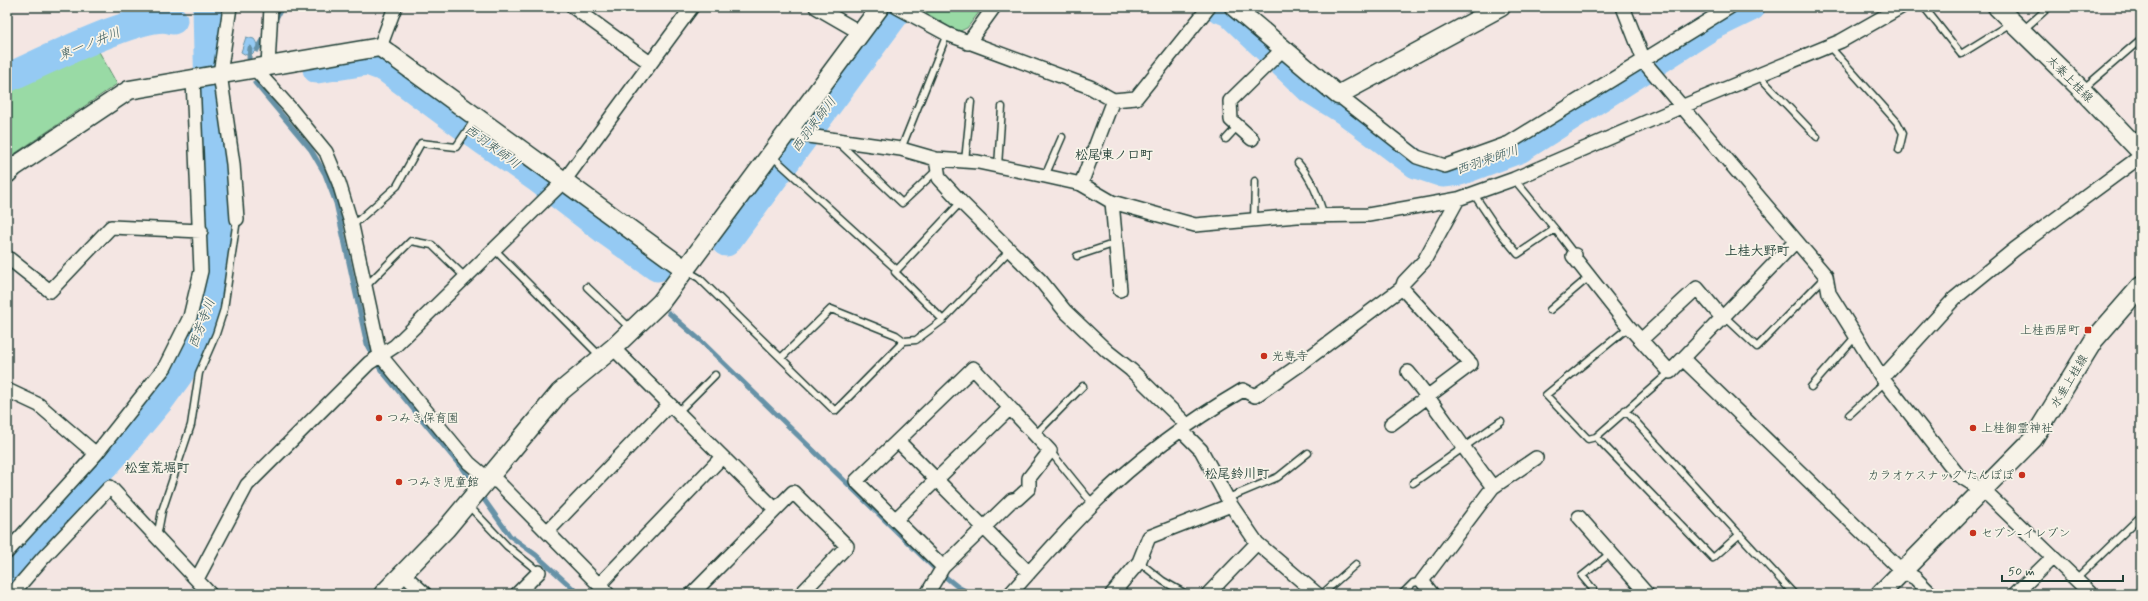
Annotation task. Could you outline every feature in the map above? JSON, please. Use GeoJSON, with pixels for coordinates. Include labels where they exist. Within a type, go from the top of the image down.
{"type":"FeatureCollection","features":[{"type":"Feature","properties":{"kind":"street"},"geometry":{"type":"LineString","coordinates":[[230,7],[220,74],[233,164],[237,219]]}},
{"type":"Feature","properties":{"kind":"street"},"geometry":{"type":"LineString","coordinates":[[271,7],[261,67],[290,108],[326,152],[339,183],[352,226],[366,286],[375,359],[470,463],[488,479],[498,482],[604,589],[722,457]]}},
{"type":"Feature","properties":{"kind":"street"},"geometry":{"type":"LineString","coordinates":[[380,47],[395,7]]}},
{"type":"Feature","properties":{"kind":"street"},"geometry":{"type":"LineString","coordinates":[[573,7],[650,63]]}},
{"type":"Feature","properties":{"kind":"street"},"geometry":{"type":"LineString","coordinates":[[197,579],[247,485],[375,359],[395,346],[556,188],[692,7]]}},
{"type":"Feature","properties":{"kind":"street"},"geometry":{"type":"LineString","coordinates":[[816,7],[861,33]]}},
{"type":"Feature","properties":{"kind":"street"},"geometry":{"type":"LineString","coordinates":[[383,594],[446,529],[560,392],[607,353],[661,302],[686,270],[779,162],[799,134],[861,33],[880,7]]}},
{"type":"Feature","properties":{"kind":"street"},"geometry":{"type":"LineString","coordinates":[[968,42],[994,7]]}},
{"type":"Feature","properties":{"kind":"street"},"geometry":{"type":"LineString","coordinates":[[899,8],[947,34],[1090,87],[1113,100],[1136,98],[1209,7]]}},
{"type":"Feature","properties":{"kind":"street"},"geometry":{"type":"LineString","coordinates":[[1234,7],[1278,54],[1338,95],[1416,157],[1445,166],[1509,143],[1645,62],[1706,20],[1730,7]]}},
{"type":"Feature","properties":{"kind":"street"},"geometry":{"type":"LineString","coordinates":[[1338,95],[1501,7]]}},
{"type":"Feature","properties":{"kind":"street"},"geometry":{"type":"LineString","coordinates":[[1623,7],[1645,62],[1681,107],[1826,276],[1829,293],[1884,380],[1958,475],[1984,491],[2091,594]]}},
{"type":"Feature","properties":{"kind":"street"},"geometry":{"type":"LineString","coordinates":[[799,134],[901,149],[936,164],[965,161],[998,166],[1081,184],[1112,202],[1195,225],[1254,220],[1368,215],[1458,199],[1514,179],[1681,107],[1829,46],[1901,7]]}},
{"type":"Feature","properties":{"kind":"street","name":"太秦上桂線"},"geometry":{"type":"LineString","coordinates":[[1997,7],[2082,90],[2141,152]]}},
{"type":"Feature","properties":{"kind":"street"},"geometry":{"type":"LineString","coordinates":[[7,174],[14,167],[129,90],[380,47],[556,188],[686,270]]}},
{"type":"Feature","properties":{"kind":"street"},"geometry":{"type":"LineString","coordinates":[[1252,139],[1231,120],[1230,101],[1278,54]]}},
{"type":"Feature","properties":{"kind":"street"},"geometry":{"type":"LineString","coordinates":[[7,552],[96,454],[165,367],[190,317],[201,271],[201,231],[193,79]]}},
{"type":"Feature","properties":{"kind":"street"},"geometry":{"type":"LineString","coordinates":[[1081,184],[1113,100]]}},
{"type":"Feature","properties":{"kind":"street"},"geometry":{"type":"LineString","coordinates":[[1884,380],[1955,298],[2141,156]]}},
{"type":"Feature","properties":{"kind":"street"},"geometry":{"type":"LineString","coordinates":[[936,164],[938,178],[1040,281],[1065,311],[1107,351],[1132,370],[1184,427],[1202,450],[1229,502],[1257,543],[1317,594]]}},
{"type":"Feature","properties":{"kind":"street"},"geometry":{"type":"LineString","coordinates":[[1010,594],[1094,502],[1184,427],[1243,390],[1255,396],[1304,362],[1402,288],[1404,282],[1424,261],[1458,199]]}},
{"type":"Feature","properties":{"kind":"street"},"geometry":{"type":"LineString","coordinates":[[1112,202],[1120,290]]}},
{"type":"Feature","properties":{"kind":"street"},"geometry":{"type":"LineString","coordinates":[[7,257],[50,291],[111,227],[201,231]]}},
{"type":"Feature","properties":{"kind":"street"},"geometry":{"type":"LineString","coordinates":[[1575,255],[1573,256],[1628,326],[1670,372],[1724,318],[1796,241]]}},
{"type":"Feature","properties":{"kind":"street","name":"水垂上桂線"},"geometry":{"type":"LineString","coordinates":[[1880,594],[1984,491],[2033,439],[2094,340],[2141,286]]}},
{"type":"Feature","properties":{"kind":"street"},"geometry":{"type":"LineString","coordinates":[[1391,424],[1471,364],[1402,288]]}},
{"type":"Feature","properties":{"kind":"street"},"geometry":{"type":"LineString","coordinates":[[1641,340],[1697,288],[1724,318]]}},
{"type":"Feature","properties":{"kind":"street"},"geometry":{"type":"LineString","coordinates":[[607,353],[673,409],[775,508]]}},
{"type":"Feature","properties":{"kind":"street"},"geometry":{"type":"LineString","coordinates":[[1683,359],[1902,572],[1915,578],[1931,594]]}},
{"type":"Feature","properties":{"kind":"street"},"geometry":{"type":"LineString","coordinates":[[927,594],[943,567],[1012,500],[1017,499],[1029,488],[1029,478],[1050,451],[1036,434],[973,368],[856,481],[943,567]]}},
{"type":"Feature","properties":{"kind":"street"},"geometry":{"type":"LineString","coordinates":[[1408,372],[1428,397],[1493,488]]}},
{"type":"Feature","properties":{"kind":"street"},"geometry":{"type":"LineString","coordinates":[[8,392],[39,404],[96,454]]}},
{"type":"Feature","properties":{"kind":"street"},"geometry":{"type":"LineString","coordinates":[[896,519],[1010,408]]}},
{"type":"Feature","properties":{"kind":"street"},"geometry":{"type":"LineString","coordinates":[[548,531],[673,409]]}},
{"type":"Feature","properties":{"kind":"street"},"geometry":{"type":"LineString","coordinates":[[898,441],[1029,573]]}},
{"type":"Feature","properties":{"kind":"street"},"geometry":{"type":"LineString","coordinates":[[1432,594],[1422,581],[1493,488],[1536,458]]}},
{"type":"Feature","properties":{"kind":"street"},"geometry":{"type":"LineString","coordinates":[[12,594],[43,558],[110,487],[210,594]]}},
{"type":"Feature","properties":{"kind":"street"},"geometry":{"type":"LineString","coordinates":[[692,594],[775,508],[793,492],[847,546],[801,594]]}},
{"type":"Feature","properties":{"kind":"street"},"geometry":{"type":"LineString","coordinates":[[1112,594],[1139,562],[1149,537],[1229,502]]}},
{"type":"Feature","properties":{"kind":"street"},"geometry":{"type":"LineString","coordinates":[[1579,517],[1612,552],[1648,594]]}},
{"type":"Feature","properties":{"kind":"street"},"geometry":{"type":"LineString","coordinates":[[1208,594],[1257,543]]}},
{"type":"Feature","properties":{"kind":"street"},"geometry":{"type":"LineString","coordinates":[[2015,594],[2053,557]]}},
{"type":"Feature","properties":{"kind":"street"},"geometry":{"type":"LineString","coordinates":[[526,591],[538,572]]}},
{"type":"Feature","properties":{"kind":"street"},"geometry":{"type":"LineString","coordinates":[[403,574],[425,594]]}},
{"type":"Feature","properties":{"kind":"lane"},"geometry":{"type":"LineString","coordinates":[[1924,7],[1961,54],[2017,27],[2049,7]]}},
{"type":"Feature","properties":{"kind":"lane"},"geometry":{"type":"LineString","coordinates":[[901,149],[947,34]]}},
{"type":"Feature","properties":{"kind":"lane"},"geometry":{"type":"LineString","coordinates":[[2082,90],[2141,39]]}},
{"type":"Feature","properties":{"kind":"lane"},"geometry":{"type":"LineString","coordinates":[[1829,46],[1897,122],[1903,133],[1899,150]]}},
{"type":"Feature","properties":{"kind":"lane"},"geometry":{"type":"LineString","coordinates":[[1759,76],[1817,137]]}},
{"type":"Feature","properties":{"kind":"lane"},"geometry":{"type":"LineString","coordinates":[[965,161],[971,102]]}},
{"type":"Feature","properties":{"kind":"lane"},"geometry":{"type":"LineString","coordinates":[[998,166],[1002,107]]}},
{"type":"Feature","properties":{"kind":"lane"},"geometry":{"type":"LineString","coordinates":[[352,226],[397,186],[422,143],[456,147],[474,121]]}},
{"type":"Feature","properties":{"kind":"lane"},"geometry":{"type":"LineString","coordinates":[[1226,139],[1238,126]]}},
{"type":"Feature","properties":{"kind":"lane"},"geometry":{"type":"LineString","coordinates":[[1045,176],[1062,137]]}},
{"type":"Feature","properties":{"kind":"lane"},"geometry":{"type":"LineString","coordinates":[[836,140],[849,155],[902,203],[936,164]]}},
{"type":"Feature","properties":{"kind":"lane"},"geometry":{"type":"LineString","coordinates":[[779,162],[897,270],[895,272],[943,320]]}},
{"type":"Feature","properties":{"kind":"lane"},"geometry":{"type":"LineString","coordinates":[[1298,163],[1308,174],[1316,190],[1324,216]]}},
{"type":"Feature","properties":{"kind":"lane"},"geometry":{"type":"LineString","coordinates":[[1514,179],[1575,255]]}},
{"type":"Feature","properties":{"kind":"lane"},"geometry":{"type":"LineString","coordinates":[[1254,220],[1255,181]]}},
{"type":"Feature","properties":{"kind":"lane"},"geometry":{"type":"LineString","coordinates":[[1473,193],[1498,230],[1518,254],[1555,229]]}},
{"type":"Feature","properties":{"kind":"lane"},"geometry":{"type":"LineString","coordinates":[[897,270],[961,202]]}},
{"type":"Feature","properties":{"kind":"lane"},"geometry":{"type":"LineString","coordinates":[[157,537],[162,511],[192,425],[199,373],[216,334],[224,309],[237,219]]}},
{"type":"Feature","properties":{"kind":"lane"},"geometry":{"type":"LineString","coordinates":[[366,286],[411,241],[432,245],[465,277]]}},
{"type":"Feature","properties":{"kind":"lane"},"geometry":{"type":"LineString","coordinates":[[1077,256],[1116,243]]}},
{"type":"Feature","properties":{"kind":"lane"},"geometry":{"type":"LineString","coordinates":[[494,249],[607,353]]}},
{"type":"Feature","properties":{"kind":"lane"},"geometry":{"type":"LineString","coordinates":[[686,270],[699,278],[835,411],[904,341],[916,340],[943,320],[1009,251]]}},
{"type":"Feature","properties":{"kind":"lane"},"geometry":{"type":"LineString","coordinates":[[1724,318],[1757,347],[1826,276]]}},
{"type":"Feature","properties":{"kind":"lane"},"geometry":{"type":"LineString","coordinates":[[1550,310],[1589,277]]}},
{"type":"Feature","properties":{"kind":"lane"},"geometry":{"type":"LineString","coordinates":[[587,287],[632,330]]}},
{"type":"Feature","properties":{"kind":"lane"},"geometry":{"type":"LineString","coordinates":[[781,358],[831,309],[896,335],[904,341]]}},
{"type":"Feature","properties":{"kind":"lane"},"geometry":{"type":"LineString","coordinates":[[1628,326],[1546,395],[1588,439],[1596,437],[1670,372]]}},
{"type":"Feature","properties":{"kind":"lane"},"geometry":{"type":"LineString","coordinates":[[1811,387],[1856,336]]}},
{"type":"Feature","properties":{"kind":"lane"},"geometry":{"type":"LineString","coordinates":[[673,409],[715,375]]}},
{"type":"Feature","properties":{"kind":"lane"},"geometry":{"type":"LineString","coordinates":[[1849,415],[1884,380]]}},
{"type":"Feature","properties":{"kind":"lane"},"geometry":{"type":"LineString","coordinates":[[1036,434],[1083,386]]}},
{"type":"Feature","properties":{"kind":"lane"},"geometry":{"type":"LineString","coordinates":[[1625,410],[1794,594]]}},
{"type":"Feature","properties":{"kind":"lane"},"geometry":{"type":"LineString","coordinates":[[1413,483],[1501,421]]}},
{"type":"Feature","properties":{"kind":"lane"},"geometry":{"type":"LineString","coordinates":[[1596,437],[1713,558],[1740,534]]}},
{"type":"Feature","properties":{"kind":"lane"},"geometry":{"type":"LineString","coordinates":[[1050,451],[1088,498],[1094,502]]}},
{"type":"Feature","properties":{"kind":"lane"},"geometry":{"type":"LineString","coordinates":[[1229,502],[1278,477],[1308,453]]}},
{"type":"Feature","properties":{"kind":"lane"},"geometry":{"type":"LineString","coordinates":[[467,503],[507,546],[538,572]]}},
{"type":"Feature","properties":{"kind":"lane"},"geometry":{"type":"LineString","coordinates":[[2076,579],[2138,519]]}},
{"type":"Feature","properties":{"kind":"lane"},"geometry":{"type":"LineString","coordinates":[[1593,589],[1582,576],[1612,552]]}},
{"type":"Feature","properties":{"kind":"lane"},"geometry":{"type":"LineString","coordinates":[[1139,562],[1163,581],[1186,594]]}},
{"type":"Feature","properties":{"kind":"lane"},"geometry":{"type":"LineString","coordinates":[[1322,594],[1356,564]]}},
{"type":"Feature","properties":{"kind":"lane"},"geometry":{"type":"LineString","coordinates":[[1402,594],[1413,583],[1422,581]]}},
{"type":"Feature","properties":{"kind":"green space"},"geometry":{"type":"Polygon","coordinates":[[[916,7],[983,7],[967,28],[958,32],[916,7]]]}},
{"type":"Feature","properties":{"kind":"green space"},"geometry":{"type":"Polygon","coordinates":[[[97,48],[117,84],[7,159],[7,86],[97,48]]]}},
{"type":"Feature","properties":{"kind":"water"},"geometry":{"type":"Polygon","coordinates":[[[246,37],[254,39],[256,43],[257,46],[252,54],[246,55],[241,52],[246,37]]]}},
{"type":"Feature","properties":{"kind":"waterway"},"geometry":{"type":"LineString","coordinates":[[163,7],[166,17]]}},
{"type":"Feature","properties":{"kind":"waterway","name":"西芳寺川"},"geometry":{"type":"LineString","coordinates":[[7,573],[113,456],[160,400],[179,374],[194,346],[210,305],[216,271],[217,240],[209,101],[207,7]]}},
{"type":"Feature","properties":{"kind":"waterway"},"geometry":{"type":"LineString","coordinates":[[274,22],[282,7]]}},
{"type":"Feature","properties":{"kind":"waterway","name":"西羽束師川"},"geometry":{"type":"LineString","coordinates":[[726,242],[900,7]]}},
{"type":"Feature","properties":{"kind":"waterway","name":"西羽束師川"},"geometry":{"type":"LineString","coordinates":[[1217,7],[1229,12],[1310,89],[1347,112],[1416,164],[1443,173],[1460,171],[1519,149],[1710,27],[1751,7]]}},
{"type":"Feature","properties":{"kind":"waterway","name":"東一ノ井川"},"geometry":{"type":"LineString","coordinates":[[7,78],[91,40],[117,30],[159,19],[173,20]]}},
{"type":"Feature","properties":{"kind":"waterway"},"geometry":{"type":"LineString","coordinates":[[257,50],[266,35]]}},
{"type":"Feature","properties":{"kind":"waterway"},"geometry":{"type":"LineString","coordinates":[[249,58],[250,48]]}},
{"type":"Feature","properties":{"kind":"waterway","name":"西羽束師川"},"geometry":{"type":"LineString","coordinates":[[317,69],[367,61],[386,68],[657,267]]}},
{"type":"Feature","properties":{"kind":"waterway"},"geometry":{"type":"LineString","coordinates":[[255,83],[311,150],[325,174],[336,203],[367,345],[381,370],[461,467],[510,536],[536,555],[579,594]]}},
{"type":"Feature","properties":{"kind":"waterway"},"geometry":{"type":"LineString","coordinates":[[669,313],[701,341],[933,567],[958,587],[971,594]]}},
{"type":"Feature","properties":{"kind":"place","name":"上桂西居町"},"geometry":{"type":"Point","coordinates":[2088,330]}},
{"type":"Feature","properties":{"kind":"place","name":"光専寺"},"geometry":{"type":"Point","coordinates":[1264,356]}},
{"type":"Feature","properties":{"kind":"place","name":"つみき保育園"},"geometry":{"type":"Point","coordinates":[379,418]}},
{"type":"Feature","properties":{"kind":"place","name":"上桂御霊神社"},"geometry":{"type":"Point","coordinates":[1973,428]}},
{"type":"Feature","properties":{"kind":"place","name":"カラオケスナック たんぼぽ"},"geometry":{"type":"Point","coordinates":[2022,475]}},
{"type":"Feature","properties":{"kind":"place","name":"つみき児童館"},"geometry":{"type":"Point","coordinates":[399,482]}},
{"type":"Feature","properties":{"kind":"place","name":"セブン-イレブン"},"geometry":{"type":"Point","coordinates":[1973,533]}},
{"type":"Feature","properties":{"kind":"district","name":"松尾東ノ口町"},"geometry":{"type":"Point","coordinates":[1114,154]}},
{"type":"Feature","properties":{"kind":"district","name":"上桂大野町"},"geometry":{"type":"Point","coordinates":[1757,250]}},
{"type":"Feature","properties":{"kind":"district","name":"松室荒堀町"},"geometry":{"type":"Point","coordinates":[157,467]}},
{"type":"Feature","properties":{"kind":"district","name":"松尾鈴川町"},"geometry":{"type":"Point","coordinates":[1237,473]}}]}
